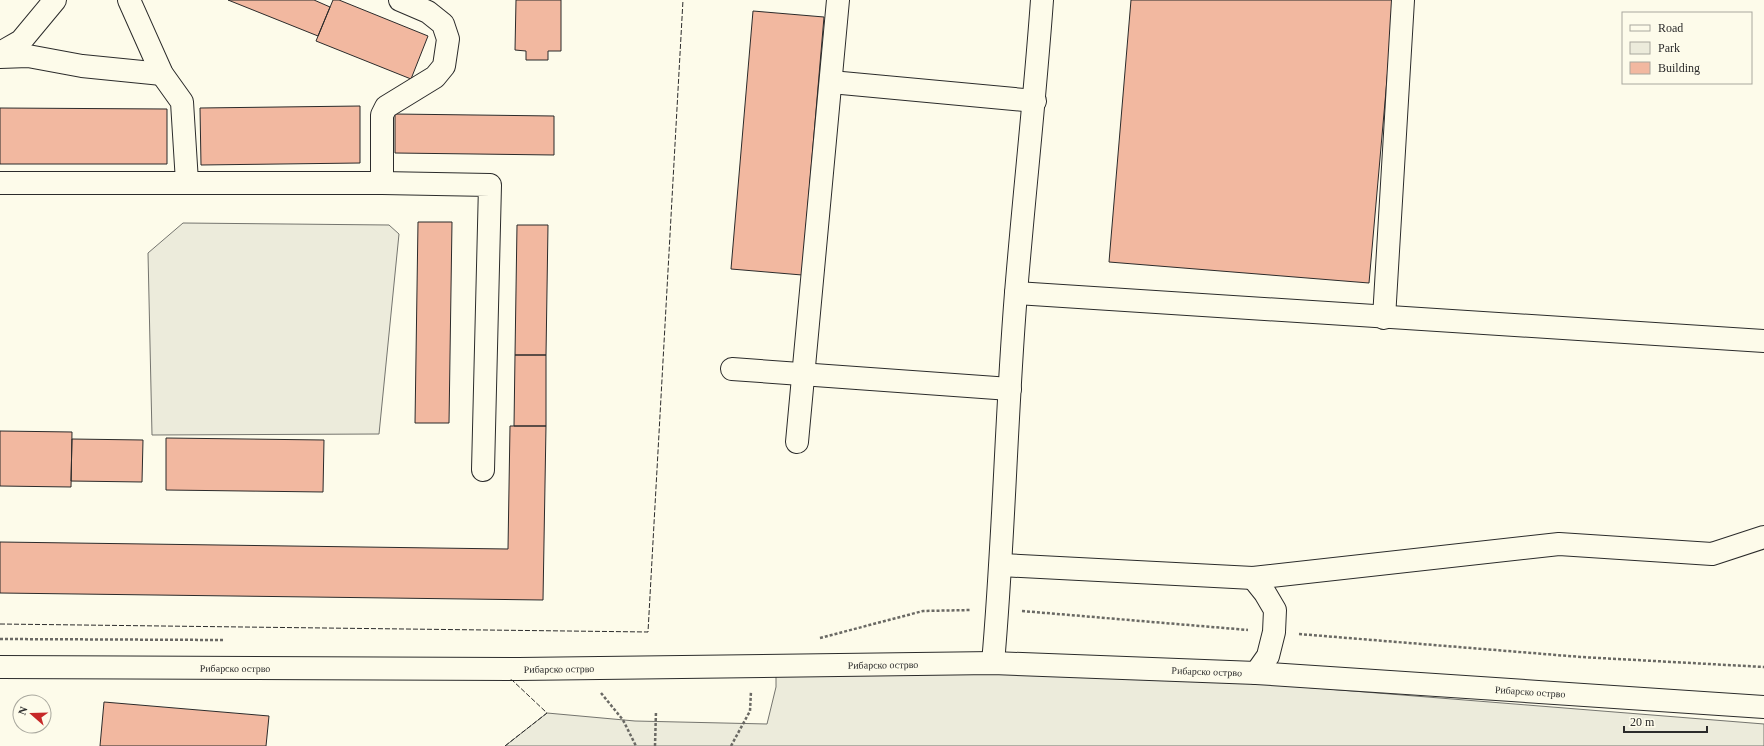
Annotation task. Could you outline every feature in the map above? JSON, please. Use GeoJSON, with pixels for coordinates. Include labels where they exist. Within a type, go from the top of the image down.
{"type":"FeatureCollection","features":[{"type":"Feature","properties":{"kind":"street"},"geometry":{"type":"LineString","coordinates":[[0,54],[21,40],[55,0]]}},
{"type":"Feature","properties":{"kind":"street"},"geometry":{"type":"LineString","coordinates":[[129,0],[162,74],[182,102],[187,182]]}},
{"type":"Feature","properties":{"kind":"street"},"geometry":{"type":"LineString","coordinates":[[382,182],[382,115],[386,107],[436,77],[444,66],[448,39],[443,24],[428,12],[400,0]]}},
{"type":"Feature","properties":{"kind":"street"},"geometry":{"type":"LineString","coordinates":[[797,442],[838,0]]}},
{"type":"Feature","properties":{"kind":"street"},"geometry":{"type":"LineString","coordinates":[[994,663],[1016,293],[1035,101],[1042,0]]}},
{"type":"Feature","properties":{"kind":"street"},"geometry":{"type":"LineString","coordinates":[[1384,318],[1403,0]]}},
{"type":"Feature","properties":{"kind":"street"},"geometry":{"type":"LineString","coordinates":[[0,57],[28,56],[82,66],[162,74]]}},
{"type":"Feature","properties":{"kind":"street"},"geometry":{"type":"LineString","coordinates":[[831,82],[1035,101]]}},
{"type":"Feature","properties":{"kind":"street"},"geometry":{"type":"LineString","coordinates":[[0,183],[382,182],[490,185],[483,470]]}},
{"type":"Feature","properties":{"kind":"street"},"geometry":{"type":"LineString","coordinates":[[1016,293],[1384,318],[1764,341]]}},
{"type":"Feature","properties":{"kind":"street"},"geometry":{"type":"LineString","coordinates":[[732,369],[1010,389]]}},
{"type":"Feature","properties":{"kind":"street"},"geometry":{"type":"LineString","coordinates":[[1001,565],[1253,578],[1559,544],[1712,554],[1764,537]]}},
{"type":"Feature","properties":{"kind":"street"},"geometry":{"type":"LineString","coordinates":[[1253,578],[1266,593],[1276,610],[1274,632],[1268,656],[1256,673]]}},
{"type":"Feature","properties":{"kind":"street","name":"Рибарско острво"},"geometry":{"type":"LineString","coordinates":[[0,667],[502,669],[994,663],[1256,673],[1764,706]]}},
{"type":"Feature","properties":{"kind":"path"},"geometry":{"type":"LineString","coordinates":[[731,746],[750,711],[753,666]]}},
{"type":"Feature","properties":{"kind":"path"},"geometry":{"type":"LineString","coordinates":[[572,668],[604,696],[623,720],[636,746]]}},
{"type":"Feature","properties":{"kind":"path"},"geometry":{"type":"LineString","coordinates":[[655,746],[656,711]]}},
{"type":"Feature","properties":{"kind":"green space"},"geometry":{"type":"Polygon","coordinates":[[[183,223],[389,225],[399,234],[379,434],[152,435],[148,253],[183,223]]]}},
{"type":"Feature","properties":{"kind":"green space"},"geometry":{"type":"Polygon","coordinates":[[[776,666],[1190,678],[1764,724],[1764,746],[505,746],[547,713],[635,721],[767,724],[776,687],[776,666]]]}},
{"type":"Feature","properties":{"kind":"building"},"geometry":{"type":"Polygon","coordinates":[[[228,0],[314,0],[330,7],[318,36],[228,0]]]}},
{"type":"Feature","properties":{"kind":"building"},"geometry":{"type":"Polygon","coordinates":[[[333,0],[339,0],[428,36],[411,79],[316,41],[333,0]]]}},
{"type":"Feature","properties":{"kind":"building"},"geometry":{"type":"Polygon","coordinates":[[[516,0],[561,0],[561,51],[548,51],[548,60],[526,60],[526,51],[515,50],[516,0]]]}},
{"type":"Feature","properties":{"kind":"building"},"geometry":{"type":"Polygon","coordinates":[[[1131,0],[1394,0],[1369,283],[1109,262],[1131,0]]]}},
{"type":"Feature","properties":{"kind":"building"},"geometry":{"type":"Polygon","coordinates":[[[753,11],[824,17],[802,275],[731,269],[753,11]]]}},
{"type":"Feature","properties":{"kind":"building"},"geometry":{"type":"Polygon","coordinates":[[[360,106],[360,163],[201,165],[200,108],[360,106]]]}},
{"type":"Feature","properties":{"kind":"building"},"geometry":{"type":"Polygon","coordinates":[[[0,108],[167,109],[167,164],[0,164],[0,108]]]}},
{"type":"Feature","properties":{"kind":"building"},"geometry":{"type":"Polygon","coordinates":[[[395,114],[554,116],[554,155],[395,153],[395,114]]]}},
{"type":"Feature","properties":{"kind":"building"},"geometry":{"type":"Polygon","coordinates":[[[418,222],[452,222],[449,423],[415,423],[418,222]]]}},
{"type":"Feature","properties":{"kind":"building"},"geometry":{"type":"Polygon","coordinates":[[[517,225],[548,225],[546,355],[515,355],[517,225]]]}},
{"type":"Feature","properties":{"kind":"building"},"geometry":{"type":"Polygon","coordinates":[[[515,355],[546,355],[546,426],[514,426],[515,355]]]}},
{"type":"Feature","properties":{"kind":"building"},"geometry":{"type":"Polygon","coordinates":[[[510,426],[546,426],[543,600],[0,593],[0,542],[508,549],[510,426]]]}},
{"type":"Feature","properties":{"kind":"building"},"geometry":{"type":"Polygon","coordinates":[[[0,431],[72,432],[71,487],[0,486],[0,431]]]}},
{"type":"Feature","properties":{"kind":"building"},"geometry":{"type":"Polygon","coordinates":[[[166,438],[324,440],[323,492],[166,490],[166,438]]]}},
{"type":"Feature","properties":{"kind":"building"},"geometry":{"type":"Polygon","coordinates":[[[72,439],[143,440],[142,482],[71,481],[72,439]]]}},
{"type":"Feature","properties":{"kind":"building"},"geometry":{"type":"Polygon","coordinates":[[[104,702],[269,716],[266,746],[100,746],[104,702]]]}},
{"type":"Feature","properties":{"kind":"fence"},"geometry":{"type":"LineString","coordinates":[[0,624],[648,632],[683,0]]}},
{"type":"Feature","properties":{"kind":"fence"},"geometry":{"type":"LineString","coordinates":[[505,746],[547,713],[512,680],[509,680]]}}]}
